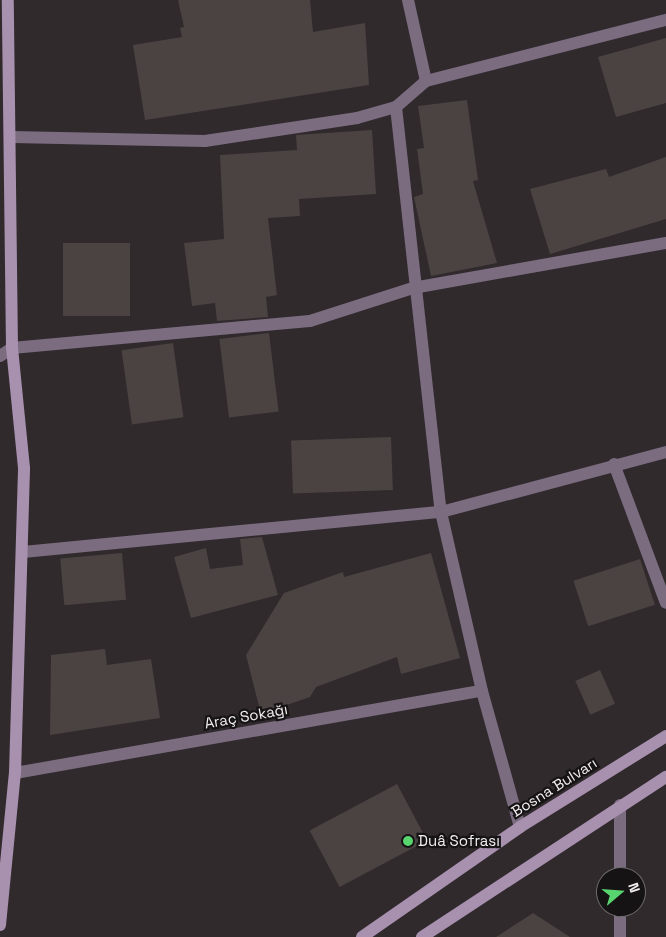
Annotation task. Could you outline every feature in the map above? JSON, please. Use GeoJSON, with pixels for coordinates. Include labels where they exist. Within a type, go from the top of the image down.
{"type":"FeatureCollection","features":[{"type":"Feature","properties":{"kind":"street"},"geometry":{"type":"LineString","coordinates":[[0,925],[5,835],[15,773],[24,468],[12,348],[12,137],[8,0]]}},
{"type":"Feature","properties":{"kind":"street"},"geometry":{"type":"LineString","coordinates":[[408,0],[426,80]]}},
{"type":"Feature","properties":{"kind":"street"},"geometry":{"type":"LineString","coordinates":[[12,137],[205,141],[357,118],[396,107],[426,80],[666,20]]}},
{"type":"Feature","properties":{"kind":"street"},"geometry":{"type":"LineString","coordinates":[[0,84],[10,75]]}},
{"type":"Feature","properties":{"kind":"street"},"geometry":{"type":"LineString","coordinates":[[396,107],[413,288],[441,512],[482,690],[520,827]]}},
{"type":"Feature","properties":{"kind":"street"},"geometry":{"type":"LineString","coordinates":[[0,356],[12,348],[310,321],[413,288],[666,243]]}},
{"type":"Feature","properties":{"kind":"street"},"geometry":{"type":"LineString","coordinates":[[23,552],[441,512],[614,464],[666,452]]}},
{"type":"Feature","properties":{"kind":"street"},"geometry":{"type":"LineString","coordinates":[[614,464],[666,603]]}},
{"type":"Feature","properties":{"kind":"street","name":"Araç Sokağı"},"geometry":{"type":"LineString","coordinates":[[15,773],[482,690]]}},
{"type":"Feature","properties":{"kind":"street","name":"Bosna Bulvarı"},"geometry":{"type":"LineString","coordinates":[[362,937],[520,827],[666,736]]}},
{"type":"Feature","properties":{"kind":"street"},"geometry":{"type":"LineString","coordinates":[[422,937],[620,805],[666,777]]}},
{"type":"Feature","properties":{"kind":"street"},"geometry":{"type":"LineString","coordinates":[[620,805],[620,867]]}},
{"type":"Feature","properties":{"kind":"street"},"geometry":{"type":"LineString","coordinates":[[620,917],[620,937]]}},
{"type":"Feature","properties":{"kind":"building"},"geometry":{"type":"Polygon","coordinates":[[[178,0],[310,0],[313,32],[365,23],[369,85],[145,120],[133,45],[182,37],[180,28],[184,27],[178,0]]]}},
{"type":"Feature","properties":{"kind":"building"},"geometry":{"type":"Polygon","coordinates":[[[666,38],[666,103],[616,117],[598,57],[666,38]]]}},
{"type":"Feature","properties":{"kind":"building"},"geometry":{"type":"Polygon","coordinates":[[[467,100],[478,180],[473,181],[497,263],[431,276],[414,197],[423,194],[417,149],[424,148],[418,106],[467,100]]]}},
{"type":"Feature","properties":{"kind":"building"},"geometry":{"type":"Polygon","coordinates":[[[372,130],[376,194],[299,199],[300,216],[268,218],[277,295],[266,297],[268,317],[217,321],[215,303],[192,306],[184,243],[224,239],[220,155],[297,150],[296,135],[372,130]]]}},
{"type":"Feature","properties":{"kind":"building"},"geometry":{"type":"Polygon","coordinates":[[[666,157],[666,219],[550,254],[530,189],[606,169],[609,177],[666,157]]]}},
{"type":"Feature","properties":{"kind":"building"},"geometry":{"type":"Polygon","coordinates":[[[63,243],[130,243],[130,316],[63,316],[63,243]]]}},
{"type":"Feature","properties":{"kind":"building"},"geometry":{"type":"Polygon","coordinates":[[[269,333],[279,411],[229,418],[219,339],[269,333]]]}},
{"type":"Feature","properties":{"kind":"building"},"geometry":{"type":"Polygon","coordinates":[[[173,343],[183,417],[132,425],[122,350],[173,343]]]}},
{"type":"Feature","properties":{"kind":"building"},"geometry":{"type":"Polygon","coordinates":[[[391,437],[393,490],[293,493],[291,440],[391,437]]]}},
{"type":"Feature","properties":{"kind":"building"},"geometry":{"type":"Polygon","coordinates":[[[262,537],[278,595],[191,618],[174,557],[206,548],[210,569],[243,565],[240,539],[262,537]]]}},
{"type":"Feature","properties":{"kind":"building"},"geometry":{"type":"Polygon","coordinates":[[[122,553],[126,600],[64,605],[60,558],[122,553]]]}},
{"type":"Feature","properties":{"kind":"building"},"geometry":{"type":"Polygon","coordinates":[[[431,553],[460,658],[401,674],[397,657],[316,687],[310,697],[261,714],[246,655],[284,593],[343,572],[344,577],[431,553]]]}},
{"type":"Feature","properties":{"kind":"building"},"geometry":{"type":"Polygon","coordinates":[[[640,559],[655,605],[588,626],[573,581],[640,559]]]}},
{"type":"Feature","properties":{"kind":"building"},"geometry":{"type":"Polygon","coordinates":[[[105,649],[107,665],[151,659],[160,718],[50,735],[51,655],[105,649]]]}},
{"type":"Feature","properties":{"kind":"building"},"geometry":{"type":"Polygon","coordinates":[[[600,670],[615,704],[590,715],[575,681],[600,670]]]}},
{"type":"Feature","properties":{"kind":"building"},"geometry":{"type":"Polygon","coordinates":[[[397,784],[427,841],[340,887],[310,830],[397,784]]]}},
{"type":"Feature","properties":{"kind":"building"},"geometry":{"type":"Polygon","coordinates":[[[533,913],[570,937],[496,937],[533,913]]]}},
{"type":"Feature","properties":{"kind":"place","name":"Duâ Sofrası"},"geometry":{"type":"Point","coordinates":[408,841]}}]}
